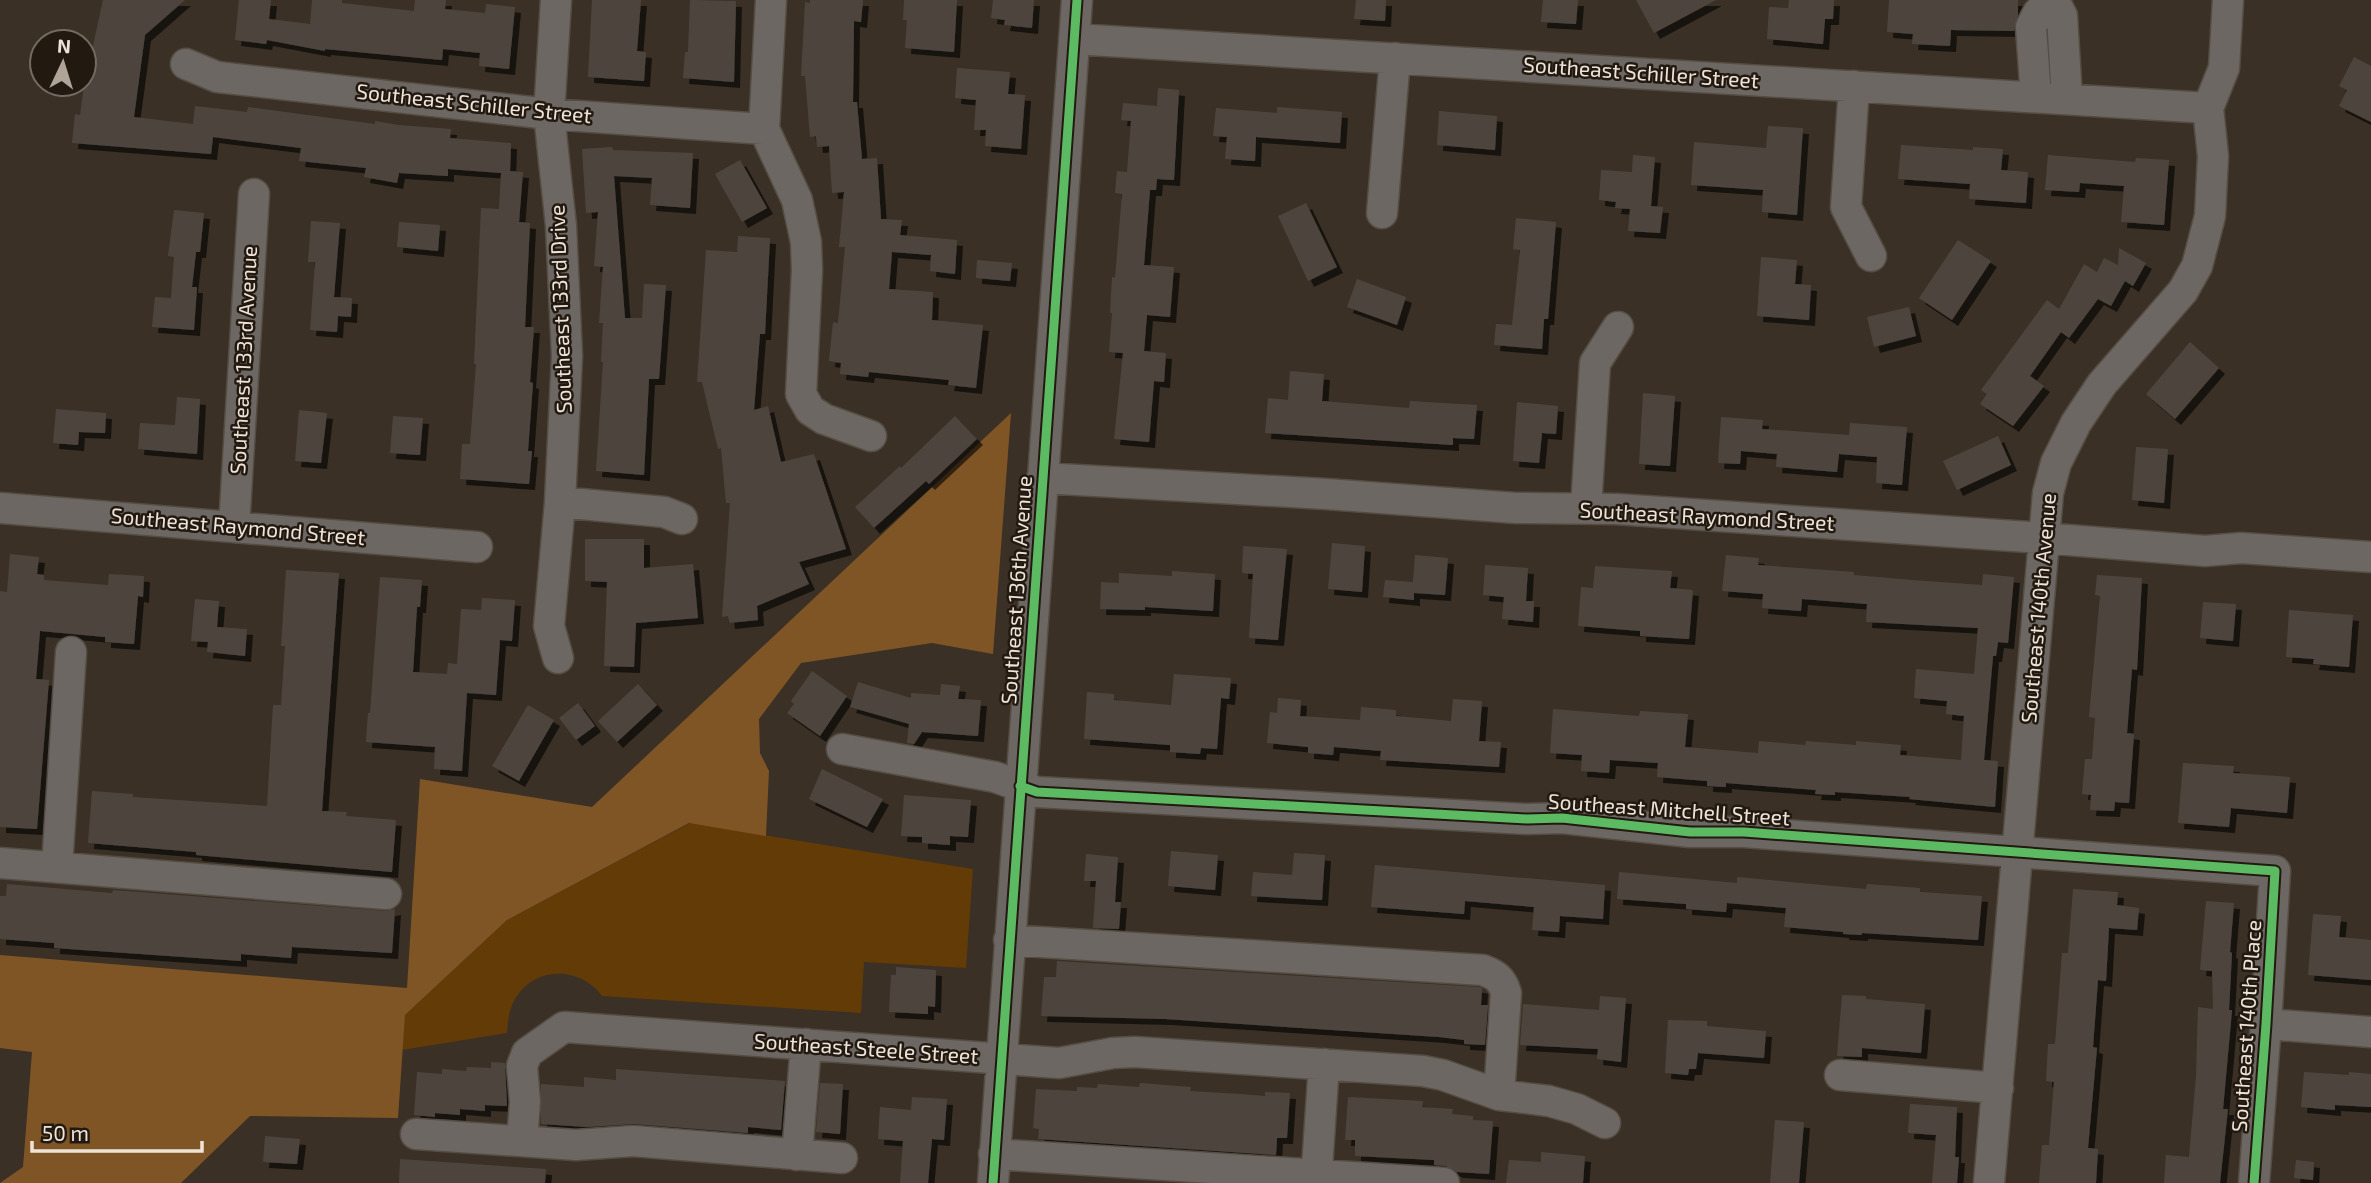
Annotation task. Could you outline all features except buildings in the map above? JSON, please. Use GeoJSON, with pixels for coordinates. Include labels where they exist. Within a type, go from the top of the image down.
{"type":"FeatureCollection","features":[{"type":"Feature","properties":{"kind":"street","name":"Southeast 133rd Drive"},"geometry":{"type":"LineString","coordinates":[[556,0],[549,114],[561,226],[566,342],[560,502],[548,626],[558,658]]}},
{"type":"Feature","properties":{"kind":"street"},"geometry":{"type":"LineString","coordinates":[[771,0],[764,129],[797,200],[806,242],[801,394],[810,410],[824,419],[871,436]]}},
{"type":"Feature","properties":{"kind":"street","name":"Southeast 136th Avenue"},"geometry":{"type":"LineString","coordinates":[[992,1183],[1077,0]]}},
{"type":"Feature","properties":{"kind":"street","name":"Southeast 140th Avenue"},"geometry":{"type":"LineString","coordinates":[[1989,1183],[2048,494],[2056,463],[2076,423],[2102,384],[2183,291],[2197,266],[2210,216],[2213,156],[2208,107],[2224,68],[2228,0]]}},
{"type":"Feature","properties":{"kind":"street"},"geometry":{"type":"LineString","coordinates":[[2036,97],[2031,27],[2038,13],[2047,5],[2057,6],[2062,16],[2067,99]]}},
{"type":"Feature","properties":{"kind":"street","name":"Southeast Schiller Street"},"geometry":{"type":"LineString","coordinates":[[1074,39],[2208,107]]}},
{"type":"Feature","properties":{"kind":"street"},"geometry":{"type":"LineString","coordinates":[[1382,213],[1395,58]]}},
{"type":"Feature","properties":{"kind":"street","name":"Southeast Schiller Street"},"geometry":{"type":"LineString","coordinates":[[186,64],[217,77],[549,114],[764,129]]}},
{"type":"Feature","properties":{"kind":"street"},"geometry":{"type":"LineString","coordinates":[[1854,86],[1846,207],[1871,256]]}},
{"type":"Feature","properties":{"kind":"street","name":"Southeast 133rd Avenue"},"geometry":{"type":"LineString","coordinates":[[234,527],[254,194]]}},
{"type":"Feature","properties":{"kind":"street"},"geometry":{"type":"LineString","coordinates":[[1587,508],[1595,363],[1618,327]]}},
{"type":"Feature","properties":{"kind":"street","name":"Southeast Raymond Street"},"geometry":{"type":"LineString","coordinates":[[1042,478],[1516,508],[1587,508],[2205,551],[2241,548],[2371,556]]}},
{"type":"Feature","properties":{"kind":"street"},"geometry":{"type":"LineString","coordinates":[[560,502],[664,512],[682,519]]}},
{"type":"Feature","properties":{"kind":"street","name":"Southeast Raymond Street"},"geometry":{"type":"LineString","coordinates":[[0,508],[477,547]]}},
{"type":"Feature","properties":{"kind":"street"},"geometry":{"type":"LineString","coordinates":[[57,867],[71,652]]}},
{"type":"Feature","properties":{"kind":"street","name":"Southeast Mitchell Street"},"geometry":{"type":"LineString","coordinates":[[842,749],[995,777],[1037,792],[1527,819],[1562,818],[1690,832],[1744,832],[2275,871]]}},
{"type":"Feature","properties":{"kind":"street"},"geometry":{"type":"LineString","coordinates":[[0,863],[386,894]]}},
{"type":"Feature","properties":{"kind":"street","name":"Southeast 140th Place"},"geometry":{"type":"LineString","coordinates":[[2254,1183],[2275,871]]}},
{"type":"Feature","properties":{"kind":"street"},"geometry":{"type":"LineString","coordinates":[[1009,940],[1483,970],[1496,974],[1506,993],[1499,1095]]}},
{"type":"Feature","properties":{"kind":"street"},"geometry":{"type":"LineString","coordinates":[[2266,1024],[2371,1032]]}},
{"type":"Feature","properties":{"kind":"street","name":"Southeast Steele Street"},"geometry":{"type":"LineString","coordinates":[[522,1141],[525,1102],[522,1066],[527,1053],[564,1027],[1059,1063],[1113,1053],[1135,1052],[1423,1071],[1443,1075],[1499,1095],[1577,1109],[1605,1123]]}},
{"type":"Feature","properties":{"kind":"street"},"geometry":{"type":"LineString","coordinates":[[797,1154],[806,1044]]}},
{"type":"Feature","properties":{"kind":"street"},"geometry":{"type":"LineString","coordinates":[[1316,1179],[1324,1064]]}},
{"type":"Feature","properties":{"kind":"street"},"geometry":{"type":"LineString","coordinates":[[1840,1075],[1998,1088]]}},
{"type":"Feature","properties":{"kind":"street"},"geometry":{"type":"LineString","coordinates":[[416,1134],[576,1146],[633,1141],[842,1158]]}},
{"type":"Feature","properties":{"kind":"street"},"geometry":{"type":"LineString","coordinates":[[994,1154],[1316,1179],[1444,1183]]}},
{"type":"Feature","properties":{"kind":"shaded area"},"geometry":{"type":"Polygon","coordinates":[[[1011,413],[993,654],[932,643],[801,663],[759,719],[760,753],[769,771],[766,836],[689,823],[507,920],[405,1015],[398,1118],[250,1116],[181,1183],[0,1183],[23,1167],[32,1052],[0,1048],[0,955],[407,988],[420,779],[592,807],[1011,413]]]}},
{"type":"Feature","properties":{"kind":"shaded area"},"geometry":{"type":"Polygon","coordinates":[[[690,823],[973,869],[966,968],[864,962],[861,1013],[602,996],[593,986],[571,975],[547,975],[526,986],[514,1000],[507,1033],[402,1050],[405,1015],[507,920],[690,823]]]}},
{"type":"Feature","properties":{"kind":"cycle path"},"geometry":{"type":"LineString","coordinates":[[993,1183],[1077,0]]}},
{"type":"Feature","properties":{"kind":"cycle path"},"geometry":{"type":"LineString","coordinates":[[1020,786],[1037,792],[1527,819],[1562,818],[1690,832],[1744,832],[2275,871],[2254,1183]]}}]}
